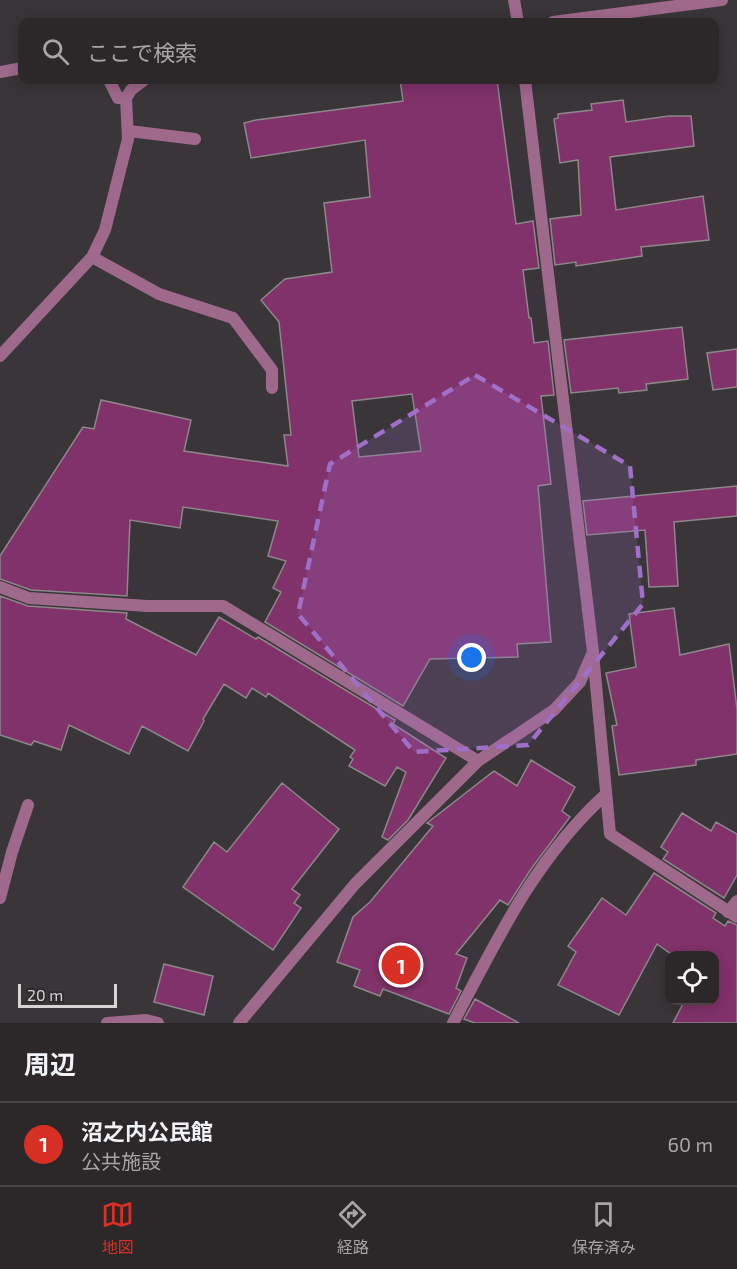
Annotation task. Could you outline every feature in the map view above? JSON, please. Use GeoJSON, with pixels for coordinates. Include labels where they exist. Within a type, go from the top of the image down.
{"type":"FeatureCollection","features":[{"type":"Feature","properties":{"kind":"street"},"geometry":{"type":"LineString","coordinates":[[517,18],[514,0],[522,0]]}},
{"type":"Feature","properties":{"kind":"street"},"geometry":{"type":"LineString","coordinates":[[584,18],[722,0]]}},
{"type":"Feature","properties":{"kind":"street"},"geometry":{"type":"LineString","coordinates":[[0,72],[18,70]]}},
{"type":"Feature","properties":{"kind":"street"},"geometry":{"type":"LineString","coordinates":[[111,84],[118,98],[126,98]]}},
{"type":"Feature","properties":{"kind":"street"},"geometry":{"type":"LineString","coordinates":[[0,356],[92,257],[105,230],[126,150],[129,131],[126,98],[139,84]]}},
{"type":"Feature","properties":{"kind":"street"},"geometry":{"type":"LineString","coordinates":[[525,84],[593,652],[610,834],[733,915],[737,901]]}},
{"type":"Feature","properties":{"kind":"street"},"geometry":{"type":"LineString","coordinates":[[129,131],[195,139]]}},
{"type":"Feature","properties":{"kind":"street"},"geometry":{"type":"LineString","coordinates":[[92,257],[159,294],[233,318],[272,370],[272,388]]}},
{"type":"Feature","properties":{"kind":"street"},"geometry":{"type":"LineString","coordinates":[[0,587],[29,598],[147,606],[223,606],[478,761]]}},
{"type":"Feature","properties":{"kind":"street"},"geometry":{"type":"LineString","coordinates":[[239,1023],[355,884],[478,761],[554,710],[580,681],[593,652]]}},
{"type":"Feature","properties":{"kind":"street"},"geometry":{"type":"LineString","coordinates":[[453,1023],[510,916],[536,874],[585,813],[605,795]]}},
{"type":"Feature","properties":{"kind":"street"},"geometry":{"type":"LineString","coordinates":[[0,898],[28,805]]}},
{"type":"Feature","properties":{"kind":"street"},"geometry":{"type":"LineString","coordinates":[[107,1023],[146,1020],[158,1023]]}},
{"type":"Feature","properties":{"kind":"highlighted area"},"geometry":{"type":"Polygon","coordinates":[[[475,375],[630,466],[643,604],[528,745],[414,752],[298,614],[330,464],[475,375]]]}},
{"type":"Feature","properties":{"kind":"building"},"geometry":{"type":"Polygon","coordinates":[[[401,84],[498,84],[516,224],[533,221],[539,268],[523,270],[534,343],[548,341],[554,395],[541,396],[551,484],[538,486],[551,642],[517,644],[518,657],[430,659],[403,706],[265,622],[281,592],[273,588],[286,561],[268,556],[278,521],[183,507],[180,528],[130,520],[127,596],[31,590],[0,579],[0,556],[83,427],[94,429],[101,400],[191,420],[184,451],[288,466],[284,435],[291,435],[279,322],[261,300],[285,279],[332,272],[324,203],[370,197],[365,140],[251,158],[244,123],[403,101],[401,84]],[[412,394],[352,401],[359,457],[421,451],[412,394]]]}},
{"type":"Feature","properties":{"kind":"building"},"geometry":{"type":"Polygon","coordinates":[[[623,100],[626,122],[669,116],[691,116],[694,146],[610,157],[616,210],[703,196],[709,240],[641,247],[642,256],[576,266],[576,262],[555,265],[550,219],[581,215],[578,160],[560,163],[554,119],[558,118],[558,114],[592,110],[591,104],[623,100]]]}},
{"type":"Feature","properties":{"kind":"building"},"geometry":{"type":"Polygon","coordinates":[[[682,327],[688,379],[646,384],[647,390],[619,393],[618,388],[571,393],[564,340],[682,327]]]}},
{"type":"Feature","properties":{"kind":"building"},"geometry":{"type":"Polygon","coordinates":[[[737,349],[737,387],[713,390],[707,353],[737,349]]]}},
{"type":"Feature","properties":{"kind":"building"},"geometry":{"type":"Polygon","coordinates":[[[737,486],[737,516],[674,522],[678,586],[649,587],[645,530],[587,535],[583,501],[737,486]]]}},
{"type":"Feature","properties":{"kind":"building"},"geometry":{"type":"Polygon","coordinates":[[[0,596],[28,606],[127,613],[126,619],[196,655],[219,617],[256,639],[258,637],[395,720],[393,724],[446,758],[408,820],[388,840],[382,837],[406,772],[397,767],[385,786],[349,766],[353,759],[350,757],[355,750],[268,693],[266,697],[252,688],[246,698],[224,684],[203,719],[188,751],[142,726],[129,754],[69,725],[61,750],[34,741],[31,745],[0,735],[0,596]]]}},
{"type":"Feature","properties":{"kind":"building"},"geometry":{"type":"Polygon","coordinates":[[[674,608],[680,655],[729,644],[737,709],[737,754],[696,760],[696,765],[619,775],[612,726],[617,725],[606,673],[636,667],[629,614],[674,608]]]}},
{"type":"Feature","properties":{"kind":"building"},"geometry":{"type":"Polygon","coordinates":[[[531,760],[575,787],[562,811],[570,817],[531,869],[508,905],[500,900],[456,954],[467,958],[456,988],[461,991],[449,1014],[383,989],[380,996],[354,986],[360,970],[337,962],[353,917],[370,902],[433,826],[427,823],[494,771],[517,786],[531,760]]]}},
{"type":"Feature","properties":{"kind":"building"},"geometry":{"type":"Polygon","coordinates":[[[282,783],[339,829],[292,889],[300,895],[294,903],[301,908],[273,950],[183,887],[214,842],[227,852],[282,783]]]}},
{"type":"Feature","properties":{"kind":"building"},"geometry":{"type":"Polygon","coordinates":[[[682,813],[711,831],[716,822],[737,834],[737,875],[724,898],[663,859],[668,852],[661,847],[682,813]]]}},
{"type":"Feature","properties":{"kind":"building"},"geometry":{"type":"Polygon","coordinates":[[[654,873],[716,913],[713,918],[725,926],[728,921],[737,925],[737,1023],[673,1023],[682,1005],[719,1005],[719,951],[667,951],[657,944],[619,1015],[558,985],[576,952],[568,946],[602,898],[626,915],[654,873]]]}},
{"type":"Feature","properties":{"kind":"building"},"geometry":{"type":"Polygon","coordinates":[[[164,964],[213,976],[204,1015],[154,1002],[164,964]]]}},
{"type":"Feature","properties":{"kind":"building"},"geometry":{"type":"Polygon","coordinates":[[[475,999],[519,1023],[475,1023],[464,1019],[475,999]]]}},
{"type":"Feature","properties":{"kind":"place","name":"沼之内公民館"},"geometry":{"type":"Point","coordinates":[401,965]}}]}
